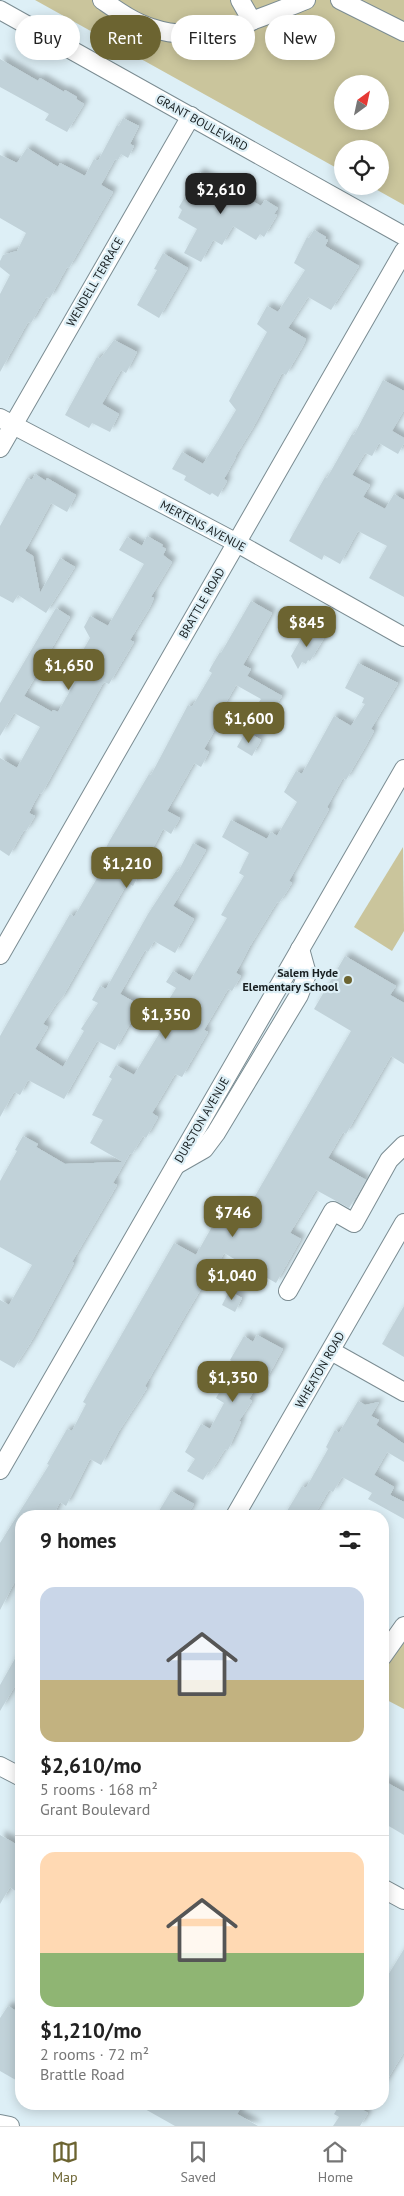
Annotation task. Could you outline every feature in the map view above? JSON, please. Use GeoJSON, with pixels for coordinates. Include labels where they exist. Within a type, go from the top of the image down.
{"type":"FeatureCollection","features":[{"type":"Feature","properties":{"kind":"street"},"geometry":{"type":"LineString","coordinates":[[102,0],[128,17],[153,29],[171,32]]}},
{"type":"Feature","properties":{"kind":"street"},"geometry":{"type":"LineString","coordinates":[[240,0],[249,15]]}},
{"type":"Feature","properties":{"kind":"street"},"geometry":{"type":"LineString","coordinates":[[255,20],[306,0]]}},
{"type":"Feature","properties":{"kind":"street"},"geometry":{"type":"LineString","coordinates":[[340,0],[404,32]]}},
{"type":"Feature","properties":{"kind":"street","name":"GRANT BOULEVARD"},"geometry":{"type":"LineString","coordinates":[[0,10],[404,236]]}},
{"type":"Feature","properties":{"kind":"street","name":"WENDELL TERRACE"},"geometry":{"type":"LineString","coordinates":[[0,448],[7,422],[191,116]]}},
{"type":"Feature","properties":{"kind":"street","name":"BRATTLE ROAD"},"geometry":{"type":"LineString","coordinates":[[0,955],[404,251]]}},
{"type":"Feature","properties":{"kind":"street","name":"MERTENS AVENUE"},"geometry":{"type":"LineString","coordinates":[[7,422],[237,543],[404,637]]}},
{"type":"Feature","properties":{"kind":"street","name":"DURSTON AVENUE"},"geometry":{"type":"LineString","coordinates":[[0,1470],[6,1444],[176,1165],[404,769]]}},
{"type":"Feature","properties":{"kind":"street"},"geometry":{"type":"LineString","coordinates":[[288,1291],[333,1211],[354,1223],[390,1160],[404,1145]]}},
{"type":"Feature","properties":{"kind":"street","name":"WHEATON ROAD"},"geometry":{"type":"LineString","coordinates":[[238,1510],[404,1223]]}},
{"type":"Feature","properties":{"kind":"street"},"geometry":{"type":"LineString","coordinates":[[331,1351],[404,1392]]}},
{"type":"Feature","properties":{"kind":"street"},"geometry":{"type":"LineString","coordinates":[[389,1647],[404,1626]]}},
{"type":"Feature","properties":{"kind":"street"},"geometry":{"type":"LineString","coordinates":[[0,1766],[15,1774]]}},
{"type":"Feature","properties":{"kind":"street"},"geometry":{"type":"LineString","coordinates":[[389,1892],[404,1900]]}},
{"type":"Feature","properties":{"kind":"street"},"geometry":{"type":"LineString","coordinates":[[0,2124],[10,2126]]}},
{"type":"Feature","properties":{"kind":"shaded area"},"geometry":{"type":"Polygon","coordinates":[[[35,0],[404,0],[404,205],[386,195],[389,195],[389,140],[334,140],[334,167],[143,60],[161,60],[161,15],[90,15],[90,31],[80,25],[80,15],[62,15],[35,0]]]}},
{"type":"Feature","properties":{"kind":"shaded area"},"geometry":{"type":"Polygon","coordinates":[[[403,847],[404,931],[392,951],[354,927],[403,847]]]}},
{"type":"Feature","properties":{"kind":"shaded area"},"geometry":{"type":"Polygon","coordinates":[[[404,1626],[404,1709],[389,1701],[389,1648],[404,1626]]]}},
{"type":"Feature","properties":{"kind":"building"},"geometry":{"type":"Polygon","coordinates":[[[0,59],[38,81],[40,78],[64,92],[65,90],[84,104],[67,132],[45,120],[49,114],[0,87],[0,59]]]}},
{"type":"Feature","properties":{"kind":"building"},"geometry":{"type":"Polygon","coordinates":[[[123,118],[139,126],[130,144],[134,146],[128,158],[121,154],[118,160],[115,159],[101,185],[113,192],[69,268],[67,267],[50,298],[46,297],[31,323],[28,322],[0,372],[0,294],[10,275],[0,267],[0,261],[3,255],[17,251],[26,233],[0,218],[0,155],[17,163],[27,148],[58,167],[60,163],[85,176],[94,159],[98,161],[117,125],[119,126],[123,118]]]}},
{"type":"Feature","properties":{"kind":"building"},"geometry":{"type":"Polygon","coordinates":[[[199,172],[261,206],[265,200],[278,208],[274,214],[277,215],[264,237],[260,234],[256,240],[233,226],[222,245],[213,240],[201,262],[184,253],[197,229],[178,218],[182,210],[179,207],[199,172]]]}},
{"type":"Feature","properties":{"kind":"building"},"geometry":{"type":"Polygon","coordinates":[[[314,230],[326,237],[325,239],[328,240],[325,246],[359,266],[331,310],[308,297],[288,328],[306,339],[303,346],[286,375],[282,373],[235,457],[224,479],[227,481],[218,497],[212,493],[210,495],[184,480],[186,476],[172,469],[182,452],[203,464],[217,442],[236,410],[229,401],[267,332],[257,324],[267,306],[278,312],[305,270],[294,263],[307,237],[309,238],[314,230]]]}},
{"type":"Feature","properties":{"kind":"building"},"geometry":{"type":"Polygon","coordinates":[[[163,253],[188,268],[159,318],[137,305],[157,270],[154,269],[163,253]]]}},
{"type":"Feature","properties":{"kind":"building"},"geometry":{"type":"Polygon","coordinates":[[[114,340],[137,352],[126,373],[121,370],[102,404],[119,414],[110,432],[92,423],[89,428],[65,415],[97,357],[100,359],[114,340]]]}},
{"type":"Feature","properties":{"kind":"building"},"geometry":{"type":"Polygon","coordinates":[[[383,380],[404,391],[404,410],[392,431],[404,438],[404,443],[398,454],[379,443],[372,456],[365,453],[352,475],[370,485],[363,497],[385,509],[394,494],[404,500],[404,597],[369,578],[387,546],[358,531],[340,564],[324,555],[322,560],[289,541],[325,477],[327,478],[352,434],[354,435],[383,380]]]}},
{"type":"Feature","properties":{"kind":"building"},"geometry":{"type":"Polygon","coordinates":[[[35,474],[46,481],[47,478],[76,495],[67,512],[51,503],[25,551],[33,556],[40,593],[60,558],[75,567],[46,613],[18,595],[13,603],[0,596],[0,526],[27,478],[32,480],[35,474]]]}},
{"type":"Feature","properties":{"kind":"building"},"geometry":{"type":"Polygon","coordinates":[[[147,536],[163,545],[161,546],[166,549],[163,555],[172,562],[151,597],[154,598],[150,607],[130,640],[134,642],[109,684],[104,682],[102,685],[42,793],[39,794],[35,801],[29,813],[35,816],[26,831],[24,830],[9,856],[0,850],[0,758],[17,768],[40,727],[14,713],[0,736],[0,703],[56,608],[70,617],[24,696],[52,712],[53,710],[58,712],[80,673],[77,672],[80,666],[75,664],[90,638],[84,627],[90,616],[108,626],[144,564],[119,550],[127,537],[142,546],[147,536]]]}},
{"type":"Feature","properties":{"kind":"building"},"geometry":{"type":"Polygon","coordinates":[[[251,601],[272,613],[243,665],[251,669],[247,676],[282,696],[273,710],[259,702],[261,699],[236,685],[216,720],[219,722],[204,749],[209,752],[201,767],[194,763],[167,811],[180,818],[171,834],[163,829],[133,886],[128,883],[124,889],[62,998],[43,1024],[48,1027],[35,1049],[63,1067],[84,1031],[81,1029],[98,1003],[92,1000],[100,986],[106,989],[148,914],[176,871],[178,872],[193,843],[206,850],[173,906],[194,919],[175,953],[154,941],[148,952],[145,950],[120,994],[143,1007],[133,1023],[131,1022],[115,1050],[97,1041],[64,1099],[28,1080],[20,1095],[14,1092],[0,1117],[0,1036],[70,914],[74,917],[100,873],[95,869],[110,840],[149,774],[151,775],[188,705],[192,707],[212,673],[209,671],[211,667],[251,601]]]}},
{"type":"Feature","properties":{"kind":"building"},"geometry":{"type":"Polygon","coordinates":[[[307,628],[324,638],[310,661],[308,660],[306,664],[302,662],[298,669],[291,656],[307,628]]]}},
{"type":"Feature","properties":{"kind":"building"},"geometry":{"type":"Polygon","coordinates":[[[358,663],[398,683],[371,729],[374,731],[364,749],[346,780],[343,778],[327,807],[329,809],[289,881],[292,883],[279,903],[277,902],[250,946],[236,973],[241,976],[232,991],[228,989],[204,1030],[208,1032],[182,1077],[175,1074],[152,1113],[158,1117],[146,1138],[143,1136],[132,1154],[130,1153],[113,1183],[117,1185],[72,1262],[74,1263],[31,1342],[14,1368],[0,1360],[0,1300],[9,1305],[32,1265],[0,1247],[0,1181],[17,1151],[15,1150],[23,1136],[38,1144],[36,1147],[65,1164],[123,1162],[90,1143],[103,1120],[92,1115],[112,1079],[109,1077],[116,1065],[134,1075],[176,1006],[168,1001],[176,988],[166,982],[173,971],[190,981],[227,918],[221,915],[244,876],[239,873],[249,853],[222,837],[231,820],[267,839],[271,832],[277,836],[297,802],[284,792],[296,771],[302,774],[334,716],[351,726],[365,704],[362,703],[364,698],[345,688],[358,663]]]}},
{"type":"Feature","properties":{"kind":"building"},"geometry":{"type":"Polygon","coordinates":[[[246,731],[261,740],[252,756],[237,747],[246,731]]]}},
{"type":"Feature","properties":{"kind":"building"},"geometry":{"type":"Polygon","coordinates":[[[345,956],[396,986],[390,995],[404,1003],[404,1064],[391,1056],[346,1134],[343,1132],[328,1158],[366,1180],[349,1208],[316,1190],[290,1233],[301,1239],[276,1283],[224,1253],[206,1285],[204,1284],[186,1314],[145,1386],[147,1388],[119,1431],[101,1465],[90,1459],[66,1506],[60,1502],[56,1510],[21,1510],[49,1465],[47,1464],[67,1429],[72,1431],[86,1404],[83,1402],[174,1243],[196,1255],[218,1216],[226,1221],[237,1202],[248,1208],[351,1031],[314,1009],[345,956]]]}},
{"type":"Feature","properties":{"kind":"building"},"geometry":{"type":"Polygon","coordinates":[[[229,1291],[242,1298],[235,1312],[222,1305],[229,1291]]]}},
{"type":"Feature","properties":{"kind":"building"},"geometry":{"type":"Polygon","coordinates":[[[404,1306],[404,1357],[382,1344],[404,1306]]]}},
{"type":"Feature","properties":{"kind":"building"},"geometry":{"type":"Polygon","coordinates":[[[257,1335],[283,1349],[266,1380],[262,1378],[249,1399],[252,1401],[239,1421],[241,1422],[228,1450],[225,1449],[210,1473],[208,1472],[203,1480],[187,1471],[195,1459],[185,1452],[201,1424],[210,1429],[224,1403],[216,1398],[236,1364],[230,1360],[244,1336],[253,1342],[257,1335]]]}},
{"type":"Feature","properties":{"kind":"building"},"geometry":{"type":"Polygon","coordinates":[[[358,1401],[365,1405],[379,1402],[371,1416],[379,1420],[376,1425],[404,1444],[404,1462],[387,1452],[374,1475],[394,1487],[390,1495],[404,1502],[404,1519],[368,1499],[372,1493],[342,1477],[333,1492],[329,1490],[317,1510],[288,1510],[302,1486],[306,1488],[328,1449],[326,1447],[335,1430],[339,1433],[358,1401]]]}},
{"type":"Feature","properties":{"kind":"building"},"geometry":{"type":"Polygon","coordinates":[[[171,1491],[194,1504],[190,1510],[160,1510],[171,1491]]]}},
{"type":"Feature","properties":{"kind":"building"},"geometry":{"type":"Polygon","coordinates":[[[15,1519],[15,1581],[0,1610],[0,1543],[15,1519]]]}},
{"type":"Feature","properties":{"kind":"building"},"geometry":{"type":"Polygon","coordinates":[[[15,1659],[15,1686],[0,1711],[0,1685],[15,1659]]]}},
{"type":"Feature","properties":{"kind":"building"},"geometry":{"type":"Polygon","coordinates":[[[389,1784],[404,1792],[404,1835],[389,1826],[389,1784]]]}},
{"type":"Feature","properties":{"kind":"building"},"geometry":{"type":"Polygon","coordinates":[[[0,1835],[15,1844],[15,1891],[10,1887],[0,1904],[0,1835]]]}},
{"type":"Feature","properties":{"kind":"building"},"geometry":{"type":"Polygon","coordinates":[[[404,1949],[404,2052],[389,2077],[389,1974],[404,1949]]]}},
{"type":"Feature","properties":{"kind":"building"},"geometry":{"type":"Polygon","coordinates":[[[8,2006],[15,2010],[15,2080],[0,2071],[0,2018],[8,2006]]]}},
{"type":"Feature","properties":{"kind":"building"},"geometry":{"type":"Polygon","coordinates":[[[147,2110],[239,2110],[237,2114],[258,2126],[175,2126],[147,2110]]]}},
{"type":"Feature","properties":{"kind":"building"},"geometry":{"type":"Polygon","coordinates":[[[336,2110],[363,2110],[368,2113],[360,2126],[333,2126],[339,2117],[334,2114],[336,2110]]]}},
{"type":"Feature","properties":{"kind":"place","name":"Salem Hyde Elementary School"},"geometry":{"type":"Point","coordinates":[348,980]}}]}
